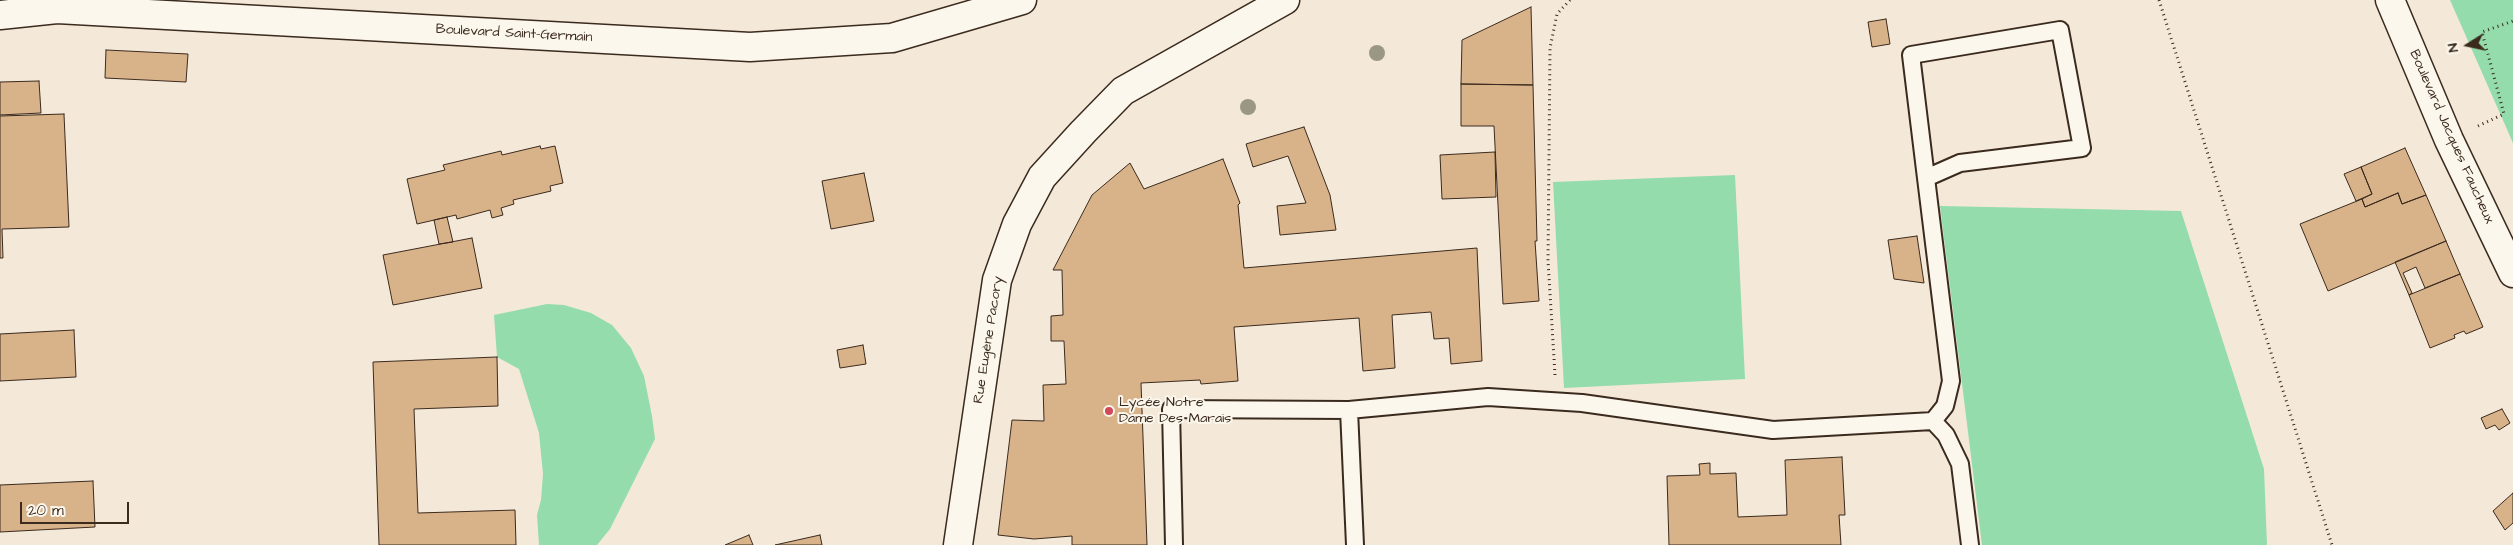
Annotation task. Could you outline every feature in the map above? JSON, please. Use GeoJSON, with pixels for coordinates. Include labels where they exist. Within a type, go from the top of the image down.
{"type":"FeatureCollection","features":[{"type":"Feature","properties":{"kind":"main road","name":"Boulevard Saint-Germain"},"geometry":{"type":"LineString","coordinates":[[0,15],[57,9],[750,47],[892,38],[1022,0]]}},
{"type":"Feature","properties":{"kind":"main road","name":"Rue Eugène Pacory"},"geometry":{"type":"LineString","coordinates":[[958,545],[997,280],[1017,224],[1042,177],[1123,91],[1285,0]]}},
{"type":"Feature","properties":{"kind":"main road","name":"Boulevard Jacques Faucheux"},"geometry":{"type":"LineString","coordinates":[[2390,0],[2449,140],[2513,273]]}},
{"type":"Feature","properties":{"kind":"lane"},"geometry":{"type":"LineString","coordinates":[[1174,545],[1172,409],[1349,410],[1488,397],[1582,403],[1773,430],[1933,421],[1945,406],[1951,381],[1910,55],[2060,30],[2082,148],[1960,163],[1926,178]]}},
{"type":"Feature","properties":{"kind":"lane"},"geometry":{"type":"LineString","coordinates":[[1349,410],[1355,545]]}},
{"type":"Feature","properties":{"kind":"lane"},"geometry":{"type":"LineString","coordinates":[[1933,421],[1946,436],[1960,464],[1970,545]]}},
{"type":"Feature","properties":{"kind":"path"},"geometry":{"type":"LineString","coordinates":[[1556,401],[1548,261],[1550,48],[1557,14],[1570,0]]}},
{"type":"Feature","properties":{"kind":"path"},"geometry":{"type":"LineString","coordinates":[[2159,0],[2332,545]]}},
{"type":"Feature","properties":{"kind":"path"},"geometry":{"type":"LineString","coordinates":[[2449,140],[2504,114],[2482,32],[2513,21]]}},
{"type":"Feature","properties":{"kind":"green space"},"geometry":{"type":"Polygon","coordinates":[[[2450,0],[2513,0],[2513,143],[2450,0]]]}},
{"type":"Feature","properties":{"kind":"green space"},"geometry":{"type":"Polygon","coordinates":[[[1735,175],[1745,379],[1564,388],[1553,182],[1735,175]]]}},
{"type":"Feature","properties":{"kind":"green space"},"geometry":{"type":"Polygon","coordinates":[[[1940,206],[2181,211],[2264,469],[2267,545],[1982,545],[1940,206]]]}},
{"type":"Feature","properties":{"kind":"green space"},"geometry":{"type":"Polygon","coordinates":[[[547,304],[564,305],[591,313],[612,325],[631,348],[644,376],[655,439],[610,529],[597,545],[539,545],[537,515],[541,500],[543,474],[539,433],[519,369],[497,357],[494,315],[547,304]]]}},
{"type":"Feature","properties":{"kind":"building"},"geometry":{"type":"Polygon","coordinates":[[[1531,7],[1533,85],[1461,84],[1462,40],[1531,7]]]}},
{"type":"Feature","properties":{"kind":"building"},"geometry":{"type":"Polygon","coordinates":[[[1886,19],[1890,44],[1872,47],[1868,22],[1886,19]]]}},
{"type":"Feature","properties":{"kind":"building"},"geometry":{"type":"Polygon","coordinates":[[[106,50],[188,54],[186,82],[105,78],[106,50]]]}},
{"type":"Feature","properties":{"kind":"building"},"geometry":{"type":"Polygon","coordinates":[[[39,81],[41,113],[0,115],[0,82],[39,81]]]}},
{"type":"Feature","properties":{"kind":"building"},"geometry":{"type":"Polygon","coordinates":[[[1461,84],[1533,85],[1537,241],[1535,241],[1539,301],[1503,304],[1494,126],[1461,126],[1461,84]]]}},
{"type":"Feature","properties":{"kind":"building"},"geometry":{"type":"Polygon","coordinates":[[[64,114],[69,227],[2,229],[3,258],[0,258],[0,116],[64,114]]]}},
{"type":"Feature","properties":{"kind":"building"},"geometry":{"type":"Polygon","coordinates":[[[1304,127],[1330,195],[1336,230],[1280,235],[1277,206],[1306,203],[1288,156],[1253,167],[1246,144],[1304,127]]]}},
{"type":"Feature","properties":{"kind":"building"},"geometry":{"type":"Polygon","coordinates":[[[540,146],[541,149],[555,146],[563,183],[550,186],[551,191],[513,200],[514,204],[501,208],[503,215],[492,218],[490,210],[457,219],[456,215],[417,224],[407,179],[445,170],[443,165],[501,151],[502,155],[540,146]]]}},
{"type":"Feature","properties":{"kind":"building"},"geometry":{"type":"Polygon","coordinates":[[[2405,148],[2426,195],[2402,204],[2398,193],[2365,207],[2362,199],[2372,194],[2361,167],[2405,148]]]}},
{"type":"Feature","properties":{"kind":"building"},"geometry":{"type":"Polygon","coordinates":[[[1495,152],[1496,197],[1442,199],[1440,155],[1495,152]]]}},
{"type":"Feature","properties":{"kind":"building"},"geometry":{"type":"Polygon","coordinates":[[[1223,159],[1240,203],[1238,205],[1244,268],[1477,248],[1482,361],[1451,364],[1449,338],[1434,339],[1431,312],[1392,315],[1395,368],[1363,371],[1359,318],[1234,327],[1238,381],[1201,384],[1200,380],[1141,383],[1147,545],[1072,545],[1072,536],[1034,539],[998,535],[1012,420],[1044,421],[1043,385],[1066,384],[1064,341],[1051,341],[1051,316],[1063,315],[1062,270],[1053,270],[1092,195],[1130,163],[1144,189],[1223,159]]]}},
{"type":"Feature","properties":{"kind":"building"},"geometry":{"type":"Polygon","coordinates":[[[2361,167],[2372,194],[2356,201],[2344,174],[2361,167]]]}},
{"type":"Feature","properties":{"kind":"building"},"geometry":{"type":"Polygon","coordinates":[[[864,173],[874,221],[831,229],[822,181],[864,173]]]}},
{"type":"Feature","properties":{"kind":"building"},"geometry":{"type":"Polygon","coordinates":[[[2398,193],[2402,204],[2426,195],[2446,241],[2328,291],[2300,224],[2362,199],[2365,207],[2398,193]]]}},
{"type":"Feature","properties":{"kind":"building"},"geometry":{"type":"Polygon","coordinates":[[[447,217],[453,242],[439,244],[434,220],[447,217]]]}},
{"type":"Feature","properties":{"kind":"building"},"geometry":{"type":"Polygon","coordinates":[[[1917,236],[1924,283],[1894,279],[1888,240],[1917,236]]]}},
{"type":"Feature","properties":{"kind":"building"},"geometry":{"type":"Polygon","coordinates":[[[472,238],[482,288],[393,305],[383,255],[472,238]]]}},
{"type":"Feature","properties":{"kind":"building"},"geometry":{"type":"Polygon","coordinates":[[[2446,241],[2460,274],[2425,288],[2416,267],[2403,273],[2412,293],[2409,295],[2395,262],[2446,241]]]}},
{"type":"Feature","properties":{"kind":"building"},"geometry":{"type":"Polygon","coordinates":[[[2460,274],[2483,327],[2466,334],[2464,331],[2454,335],[2455,338],[2430,348],[2409,295],[2460,274]]]}},
{"type":"Feature","properties":{"kind":"building"},"geometry":{"type":"Polygon","coordinates":[[[74,330],[76,377],[0,381],[0,334],[74,330]]]}},
{"type":"Feature","properties":{"kind":"building"},"geometry":{"type":"Polygon","coordinates":[[[863,345],[866,364],[840,368],[837,350],[863,345]]]}},
{"type":"Feature","properties":{"kind":"building"},"geometry":{"type":"Polygon","coordinates":[[[497,357],[498,406],[414,409],[418,513],[515,510],[516,545],[379,545],[373,362],[497,357]]]}},
{"type":"Feature","properties":{"kind":"building"},"geometry":{"type":"Polygon","coordinates":[[[2502,409],[2510,423],[2499,430],[2495,425],[2486,429],[2481,418],[2502,409]]]}},
{"type":"Feature","properties":{"kind":"building"},"geometry":{"type":"Polygon","coordinates":[[[1842,457],[1845,515],[1839,515],[1841,545],[1669,545],[1667,476],[1700,475],[1699,464],[1710,463],[1710,474],[1736,473],[1738,517],[1787,515],[1785,460],[1842,457]]]}},
{"type":"Feature","properties":{"kind":"building"},"geometry":{"type":"Polygon","coordinates":[[[93,481],[95,527],[0,532],[0,485],[93,481]]]}},
{"type":"Feature","properties":{"kind":"building"},"geometry":{"type":"Polygon","coordinates":[[[2513,493],[2513,523],[2505,530],[2493,511],[2513,493]]]}},
{"type":"Feature","properties":{"kind":"building"},"geometry":{"type":"Polygon","coordinates":[[[749,535],[753,545],[725,545],[749,535]]]}},
{"type":"Feature","properties":{"kind":"building"},"geometry":{"type":"Polygon","coordinates":[[[820,535],[822,545],[775,545],[820,535]]]}},
{"type":"Feature","properties":{"kind":"place","name":"Lycée Notre Dame Des Marais"},"geometry":{"type":"Point","coordinates":[1109,411]}}]}
